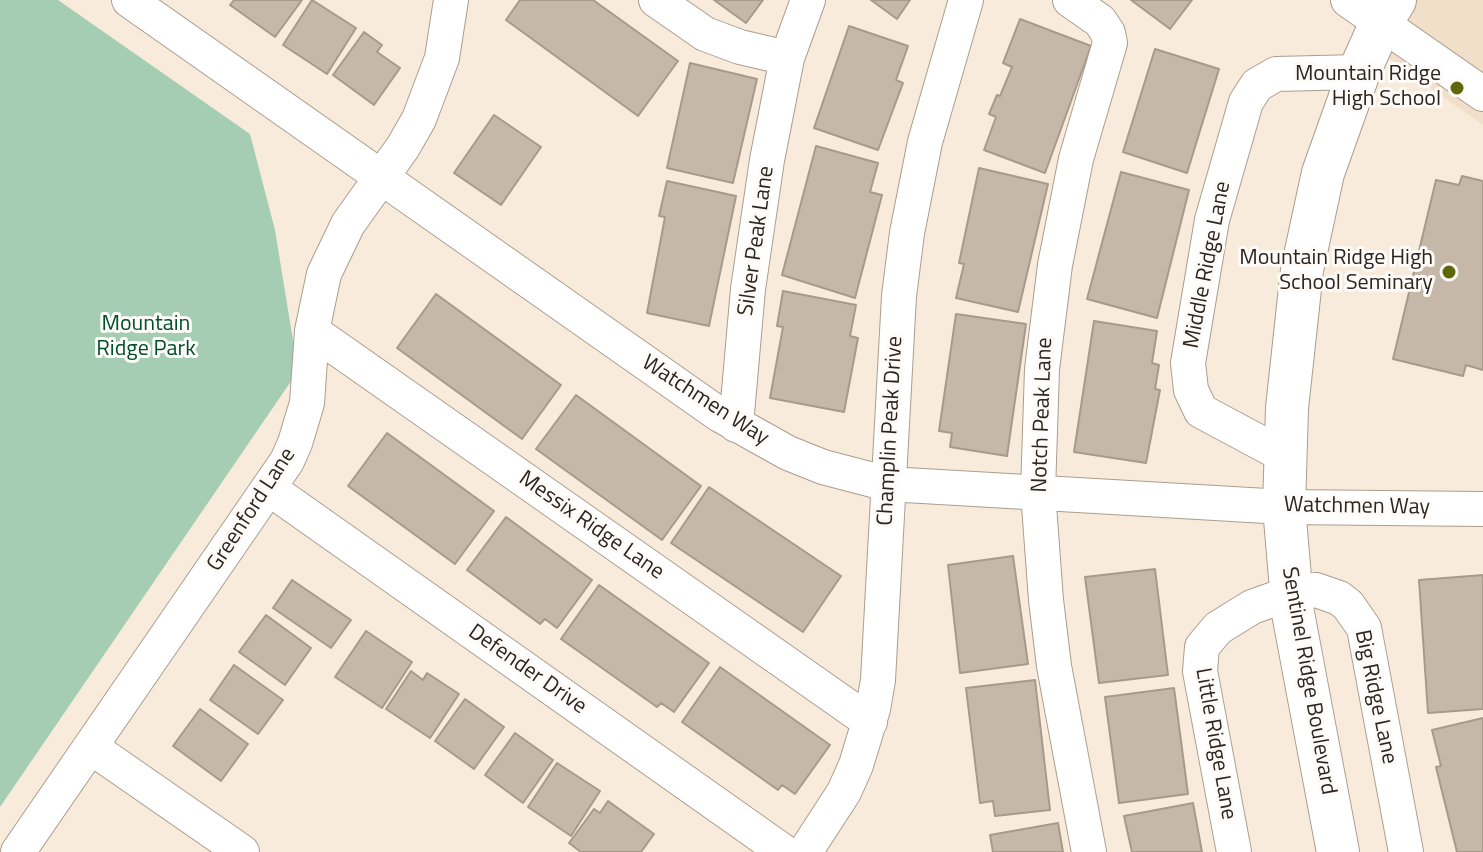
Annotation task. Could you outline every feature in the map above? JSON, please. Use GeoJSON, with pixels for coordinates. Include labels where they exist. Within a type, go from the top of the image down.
{"type":"FeatureCollection","features":[{"type":"Feature","properties":{"kind":"main road","name":"Sentinel Ridge Boulevard"},"geometry":{"type":"LineString","coordinates":[[1338,852],[1291,593],[1284,507],[1285,456],[1295,315],[1310,225],[1335,135],[1359,72],[1375,8]]}},
{"type":"Feature","properties":{"kind":"street","name":"Watchmen Way"},"geometry":{"type":"LineString","coordinates":[[129,0],[736,425],[788,453],[823,467],[888,484],[1284,507],[1483,509]]}},
{"type":"Feature","properties":{"kind":"street","name":"Greenford Lane"},"geometry":{"type":"LineString","coordinates":[[18,852],[287,461],[302,424],[310,382],[316,302],[335,248],[414,128],[442,58],[451,0]]}},
{"type":"Feature","properties":{"kind":"street"},"geometry":{"type":"LineString","coordinates":[[656,0],[705,34],[740,47],[787,58]]}},
{"type":"Feature","properties":{"kind":"street","name":"Silver Peak Lane"},"geometry":{"type":"LineString","coordinates":[[736,425],[748,289],[767,160],[787,58],[808,0]]}},
{"type":"Feature","properties":{"kind":"street","name":"Champlin Peak Drive"},"geometry":{"type":"LineString","coordinates":[[805,852],[844,792],[870,722],[878,680],[897,312],[907,233],[925,142],[966,0]]}},
{"type":"Feature","properties":{"kind":"street","name":"Notch Peak Lane"},"geometry":{"type":"LineString","coordinates":[[1070,0],[1100,21],[1110,43],[1076,159],[1055,265],[1042,369],[1038,492],[1054,666],[1089,852]]}},
{"type":"Feature","properties":{"kind":"street"},"geometry":{"type":"LineString","coordinates":[[1375,8],[1483,94]]}},
{"type":"Feature","properties":{"kind":"street","name":"Middle Ridge Lane"},"geometry":{"type":"LineString","coordinates":[[1285,456],[1201,411],[1191,390],[1188,363],[1212,220],[1246,102],[1257,85],[1276,74],[1359,72]]}},
{"type":"Feature","properties":{"kind":"street","name":"Messix Ridge Lane"},"geometry":{"type":"LineString","coordinates":[[312,331],[870,722]]}},
{"type":"Feature","properties":{"kind":"street","name":"Defender Drive"},"geometry":{"type":"LineString","coordinates":[[270,489],[784,852]]}},
{"type":"Feature","properties":{"kind":"street","name":"Big Ridge Lane"},"geometry":{"type":"LineString","coordinates":[[1291,593],[1316,590],[1339,598],[1364,628],[1406,852]]}},
{"type":"Feature","properties":{"kind":"street","name":"Little Ridge Lane"},"geometry":{"type":"LineString","coordinates":[[1234,852],[1200,671],[1202,647],[1218,628],[1252,607],[1291,593]]}},
{"type":"Feature","properties":{"kind":"street"},"geometry":{"type":"LineString","coordinates":[[92,748],[242,852]]}},
{"type":"Feature","properties":{"kind":"shaded area","name":"Mountain Ridge High School"},"geometry":{"type":"Polygon","coordinates":[[[1413,0],[1483,0],[1483,125],[1377,50],[1413,0]]]}},
{"type":"Feature","properties":{"kind":"green space","name":"Mountain Ridge Park"},"geometry":{"type":"Polygon","coordinates":[[[0,0],[58,0],[250,134],[275,230],[298,371],[0,807],[0,0]]]}},
{"type":"Feature","properties":{"kind":"building"},"geometry":{"type":"Polygon","coordinates":[[[234,0],[302,0],[275,37],[230,5],[234,0]]]}},
{"type":"Feature","properties":{"kind":"building"},"geometry":{"type":"Polygon","coordinates":[[[312,0],[356,28],[327,74],[283,45],[312,0]]]}},
{"type":"Feature","properties":{"kind":"building"},"geometry":{"type":"Polygon","coordinates":[[[520,0],[593,0],[678,61],[638,116],[506,20],[520,0]]]}},
{"type":"Feature","properties":{"kind":"building"},"geometry":{"type":"Polygon","coordinates":[[[714,0],[763,0],[746,23],[714,0]]]}},
{"type":"Feature","properties":{"kind":"building"},"geometry":{"type":"Polygon","coordinates":[[[871,0],[910,0],[897,19],[871,0]]]}},
{"type":"Feature","properties":{"kind":"building"},"geometry":{"type":"Polygon","coordinates":[[[1131,0],[1192,0],[1170,29],[1131,0]]]}},
{"type":"Feature","properties":{"kind":"building"},"geometry":{"type":"Polygon","coordinates":[[[1020,19],[1091,46],[1045,173],[984,150],[996,117],[989,114],[1012,67],[1003,63],[1020,19]]]}},
{"type":"Feature","properties":{"kind":"building"},"geometry":{"type":"Polygon","coordinates":[[[849,26],[908,46],[896,80],[903,83],[878,150],[814,128],[849,26]]]}},
{"type":"Feature","properties":{"kind":"building"},"geometry":{"type":"Polygon","coordinates":[[[364,32],[382,45],[377,52],[400,68],[374,105],[333,75],[364,32]]]}},
{"type":"Feature","properties":{"kind":"building"},"geometry":{"type":"Polygon","coordinates":[[[1155,49],[1219,69],[1187,173],[1123,152],[1155,49]]]}},
{"type":"Feature","properties":{"kind":"building"},"geometry":{"type":"Polygon","coordinates":[[[690,63],[757,79],[733,183],[667,168],[690,63]]]}},
{"type":"Feature","properties":{"kind":"building"},"geometry":{"type":"Polygon","coordinates":[[[494,115],[541,147],[501,205],[454,173],[494,115]]]}},
{"type":"Feature","properties":{"kind":"building"},"geometry":{"type":"Polygon","coordinates":[[[816,146],[878,163],[870,192],[882,195],[855,298],[782,275],[816,146]]]}},
{"type":"Feature","properties":{"kind":"building"},"geometry":{"type":"Polygon","coordinates":[[[979,168],[1048,184],[1018,312],[956,298],[964,264],[959,263],[979,168]]]}},
{"type":"Feature","properties":{"kind":"building"},"geometry":{"type":"Polygon","coordinates":[[[1121,172],[1189,190],[1157,318],[1087,299],[1121,172]]]}},
{"type":"Feature","properties":{"kind":"building","name":"Mountain Ridge High School Seminary"},"geometry":{"type":"Polygon","coordinates":[[[1462,176],[1483,181],[1483,370],[1466,365],[1463,376],[1393,359],[1436,180],[1459,185],[1462,176]]]}},
{"type":"Feature","properties":{"kind":"building"},"geometry":{"type":"Polygon","coordinates":[[[667,181],[736,196],[709,326],[647,313],[665,217],[659,216],[667,181]]]}},
{"type":"Feature","properties":{"kind":"building"},"geometry":{"type":"Polygon","coordinates":[[[783,291],[856,305],[850,336],[858,338],[844,412],[770,398],[783,327],[777,326],[783,291]]]}},
{"type":"Feature","properties":{"kind":"building"},"geometry":{"type":"Polygon","coordinates":[[[436,294],[561,385],[522,439],[397,348],[436,294]]]}},
{"type":"Feature","properties":{"kind":"building"},"geometry":{"type":"Polygon","coordinates":[[[956,314],[1026,324],[1007,456],[950,447],[952,433],[939,431],[956,314]]]}},
{"type":"Feature","properties":{"kind":"building"},"geometry":{"type":"Polygon","coordinates":[[[1094,321],[1157,331],[1152,363],[1159,365],[1155,389],[1160,390],[1146,463],[1074,452],[1094,321]]]}},
{"type":"Feature","properties":{"kind":"building"},"geometry":{"type":"Polygon","coordinates":[[[576,395],[701,486],[662,540],[536,449],[576,395]]]}},
{"type":"Feature","properties":{"kind":"building"},"geometry":{"type":"Polygon","coordinates":[[[387,433],[494,511],[455,564],[348,486],[387,433]]]}},
{"type":"Feature","properties":{"kind":"building"},"geometry":{"type":"Polygon","coordinates":[[[709,487],[841,576],[803,632],[671,543],[709,487]]]}},
{"type":"Feature","properties":{"kind":"building"},"geometry":{"type":"Polygon","coordinates":[[[506,517],[592,580],[557,628],[545,619],[540,624],[467,570],[506,517]]]}},
{"type":"Feature","properties":{"kind":"building"},"geometry":{"type":"Polygon","coordinates":[[[1013,556],[1028,664],[960,673],[948,565],[1013,556]]]}},
{"type":"Feature","properties":{"kind":"building"},"geometry":{"type":"Polygon","coordinates":[[[1155,569],[1168,675],[1099,683],[1085,577],[1155,569]]]}},
{"type":"Feature","properties":{"kind":"building"},"geometry":{"type":"Polygon","coordinates":[[[1483,575],[1483,709],[1428,713],[1419,580],[1483,575]]]}},
{"type":"Feature","properties":{"kind":"building"},"geometry":{"type":"Polygon","coordinates":[[[292,580],[351,620],[331,648],[273,608],[292,580]]]}},
{"type":"Feature","properties":{"kind":"building"},"geometry":{"type":"Polygon","coordinates":[[[599,585],[709,663],[674,712],[661,703],[657,707],[561,639],[599,585]]]}},
{"type":"Feature","properties":{"kind":"building"},"geometry":{"type":"Polygon","coordinates":[[[266,615],[311,648],[285,685],[239,652],[266,615]]]}},
{"type":"Feature","properties":{"kind":"building"},"geometry":{"type":"Polygon","coordinates":[[[366,631],[412,662],[382,708],[335,677],[366,631]]]}},
{"type":"Feature","properties":{"kind":"building"},"geometry":{"type":"Polygon","coordinates":[[[234,665],[283,700],[258,734],[210,700],[234,665]]]}},
{"type":"Feature","properties":{"kind":"building"},"geometry":{"type":"Polygon","coordinates":[[[720,667],[830,745],[795,794],[782,785],[778,790],[682,722],[720,667]]]}},
{"type":"Feature","properties":{"kind":"building"},"geometry":{"type":"Polygon","coordinates":[[[411,671],[423,680],[427,673],[459,694],[430,738],[386,709],[411,671]]]}},
{"type":"Feature","properties":{"kind":"building"},"geometry":{"type":"Polygon","coordinates":[[[1035,680],[1050,810],[995,816],[993,801],[980,803],[966,688],[1035,680]]]}},
{"type":"Feature","properties":{"kind":"building"},"geometry":{"type":"Polygon","coordinates":[[[1174,688],[1188,794],[1119,803],[1105,697],[1174,688]]]}},
{"type":"Feature","properties":{"kind":"building"},"geometry":{"type":"Polygon","coordinates":[[[465,699],[504,727],[474,769],[435,741],[465,699]]]}},
{"type":"Feature","properties":{"kind":"building"},"geometry":{"type":"Polygon","coordinates":[[[200,709],[248,744],[221,781],[173,746],[200,709]]]}},
{"type":"Feature","properties":{"kind":"building"},"geometry":{"type":"Polygon","coordinates":[[[1483,718],[1483,852],[1457,852],[1436,767],[1441,766],[1432,730],[1483,718]]]}},
{"type":"Feature","properties":{"kind":"building"},"geometry":{"type":"Polygon","coordinates":[[[515,733],[553,760],[523,803],[485,775],[515,733]]]}},
{"type":"Feature","properties":{"kind":"building"},"geometry":{"type":"Polygon","coordinates":[[[557,763],[600,791],[571,836],[528,807],[557,763]]]}},
{"type":"Feature","properties":{"kind":"building"},"geometry":{"type":"Polygon","coordinates":[[[608,801],[654,834],[641,852],[581,852],[569,843],[594,809],[600,813],[608,801]]]}},
{"type":"Feature","properties":{"kind":"building"},"geometry":{"type":"Polygon","coordinates":[[[1193,803],[1202,852],[1132,852],[1124,816],[1193,803]]]}},
{"type":"Feature","properties":{"kind":"building"},"geometry":{"type":"Polygon","coordinates":[[[1058,823],[1063,852],[993,852],[990,835],[1058,823]]]}},
{"type":"Feature","properties":{"kind":"place","name":"Mountain Ridge High School"},"geometry":{"type":"Point","coordinates":[1457,88]}},
{"type":"Feature","properties":{"kind":"place","name":"Mountain Ridge High School Seminary"},"geometry":{"type":"Point","coordinates":[1449,272]}}]}
